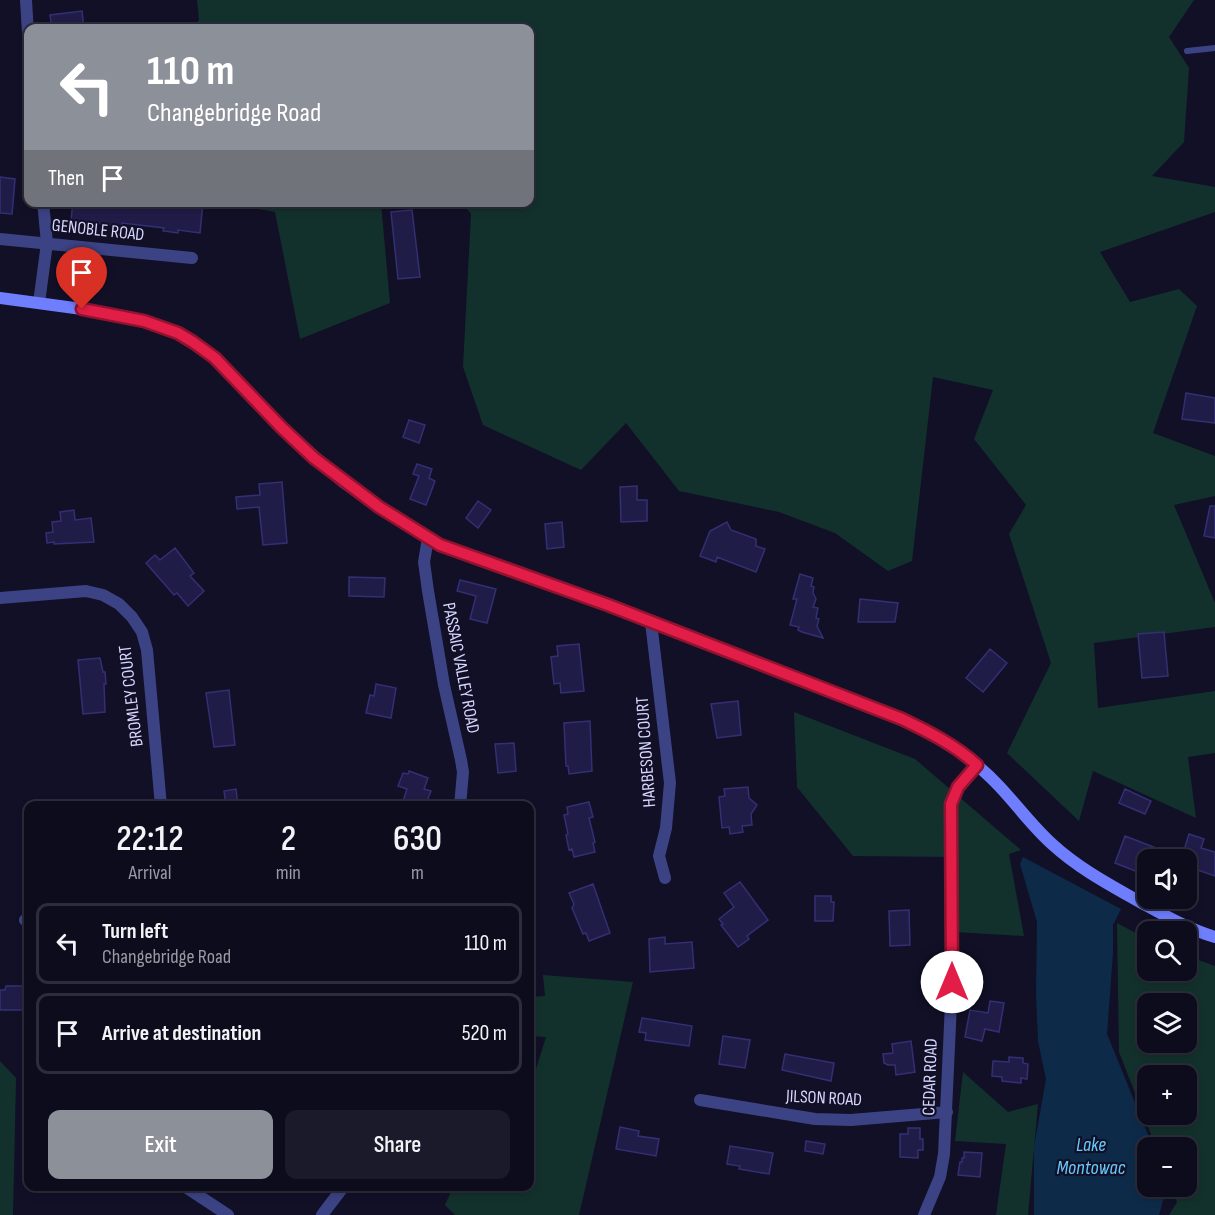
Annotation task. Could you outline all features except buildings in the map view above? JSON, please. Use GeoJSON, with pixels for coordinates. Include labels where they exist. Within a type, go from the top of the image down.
{"type":"FeatureCollection","features":[{"type":"Feature","properties":{"kind":"main road"},"geometry":{"type":"LineString","coordinates":[[0,298],[144,321],[178,333],[215,358],[314,458],[379,507],[440,545],[651,622],[902,719],[937,736],[964,753],[999,786],[1041,834],[1083,868],[1179,923],[1215,937]]}},
{"type":"Feature","properties":{"kind":"street"},"geometry":{"type":"LineString","coordinates":[[26,0],[27,24]]}},
{"type":"Feature","properties":{"kind":"street"},"geometry":{"type":"LineString","coordinates":[[39,303],[47,243],[43,207]]}},
{"type":"Feature","properties":{"kind":"street","name":"GENOBLE ROAD"},"geometry":{"type":"LineString","coordinates":[[0,239],[192,258]]}},
{"type":"Feature","properties":{"kind":"street","name":"PASSAIC VALLEY ROAD"},"geometry":{"type":"LineString","coordinates":[[428,538],[424,561],[444,685],[463,772],[460,801]]}},
{"type":"Feature","properties":{"kind":"street","name":"BROMLEY COURT"},"geometry":{"type":"LineString","coordinates":[[0,598],[95,592],[119,604],[137,624],[147,650],[161,801]]}},
{"type":"Feature","properties":{"kind":"street","name":"HARBESON COURT"},"geometry":{"type":"LineString","coordinates":[[651,622],[669,783],[666,828],[659,856],[665,878]]}},
{"type":"Feature","properties":{"kind":"street","name":"CEDAR ROAD"},"geometry":{"type":"LineString","coordinates":[[924,1215],[940,1177],[945,1154],[952,982],[950,813],[958,787],[977,765]]}},
{"type":"Feature","properties":{"kind":"street","name":"JILSON ROAD"},"geometry":{"type":"LineString","coordinates":[[700,1100],[815,1119],[851,1120],[947,1112]]}},
{"type":"Feature","properties":{"kind":"street"},"geometry":{"type":"LineString","coordinates":[[192,1191],[228,1215]]}},
{"type":"Feature","properties":{"kind":"street"},"geometry":{"type":"LineString","coordinates":[[322,1215],[340,1191]]}},
{"type":"Feature","properties":{"kind":"lane"},"geometry":{"type":"LineString","coordinates":[[1187,51],[1215,48]]}},
{"type":"Feature","properties":{"kind":"green space"},"geometry":{"type":"Polygon","coordinates":[[[197,0],[1194,0],[1169,37],[1189,68],[1184,142],[1152,176],[1215,187],[1215,212],[1100,252],[1130,302],[1179,289],[1197,306],[1153,433],[1215,456],[1215,496],[1174,505],[1215,603],[1215,627],[1094,643],[1098,708],[1215,691],[1215,753],[1188,757],[1196,818],[1093,771],[1079,821],[1007,753],[1051,663],[1009,534],[1026,505],[974,439],[993,390],[933,377],[912,561],[888,571],[835,533],[779,512],[679,491],[626,423],[581,470],[483,425],[463,367],[471,214],[465,207],[534,207],[534,24],[196,24],[199,20],[197,0]]]}},
{"type":"Feature","properties":{"kind":"green space"},"geometry":{"type":"Polygon","coordinates":[[[247,207],[381,207],[390,303],[300,339],[275,212],[247,207]]]}},
{"type":"Feature","properties":{"kind":"green space"},"geometry":{"type":"Polygon","coordinates":[[[794,712],[915,759],[1021,850],[1009,854],[1024,936],[955,932],[956,857],[853,856],[797,787],[794,712]]]}},
{"type":"Feature","properties":{"kind":"green space"},"geometry":{"type":"Polygon","coordinates":[[[1117,923],[1137,934],[1137,981],[1197,981],[1197,960],[1215,966],[1215,1215],[1169,1215],[1177,1202],[1175,1197],[1197,1197],[1197,1137],[1152,1137],[1147,1125],[1197,1125],[1197,1065],[1137,1065],[1137,1098],[1119,1052],[1117,923]]]}},
{"type":"Feature","properties":{"kind":"green space"},"geometry":{"type":"Polygon","coordinates":[[[543,975],[633,982],[579,1215],[455,1215],[445,1205],[451,1191],[534,1191],[534,1075],[546,1037],[534,1036],[534,997],[545,996],[543,975]]]}},
{"type":"Feature","properties":{"kind":"green space"},"geometry":{"type":"Polygon","coordinates":[[[0,1061],[16,1078],[13,1215],[0,1215],[0,1061]]]}},
{"type":"Feature","properties":{"kind":"green space"},"geometry":{"type":"Polygon","coordinates":[[[963,1072],[1008,1112],[1038,1104],[1028,1215],[996,1215],[1006,1144],[955,1141],[963,1072]]]}},
{"type":"Feature","properties":{"kind":"water","name":"Lake Montowac"},"geometry":{"type":"Polygon","coordinates":[[[1023,857],[1121,909],[1113,925],[1107,1034],[1137,1108],[1137,1125],[1144,1125],[1149,1137],[1137,1137],[1137,1197],[1164,1197],[1159,1215],[1034,1215],[1034,1147],[1046,1079],[1038,1041],[1037,922],[1020,864],[1023,857]]]}},
{"type":"Feature","properties":{"kind":"route"},"geometry":{"type":"LineString","coordinates":[[82,309],[144,321],[178,333],[193,342],[215,358],[314,458],[379,507],[440,545],[608,605],[902,719],[964,753],[977,765],[958,787],[951,804],[952,982]]}}]}
